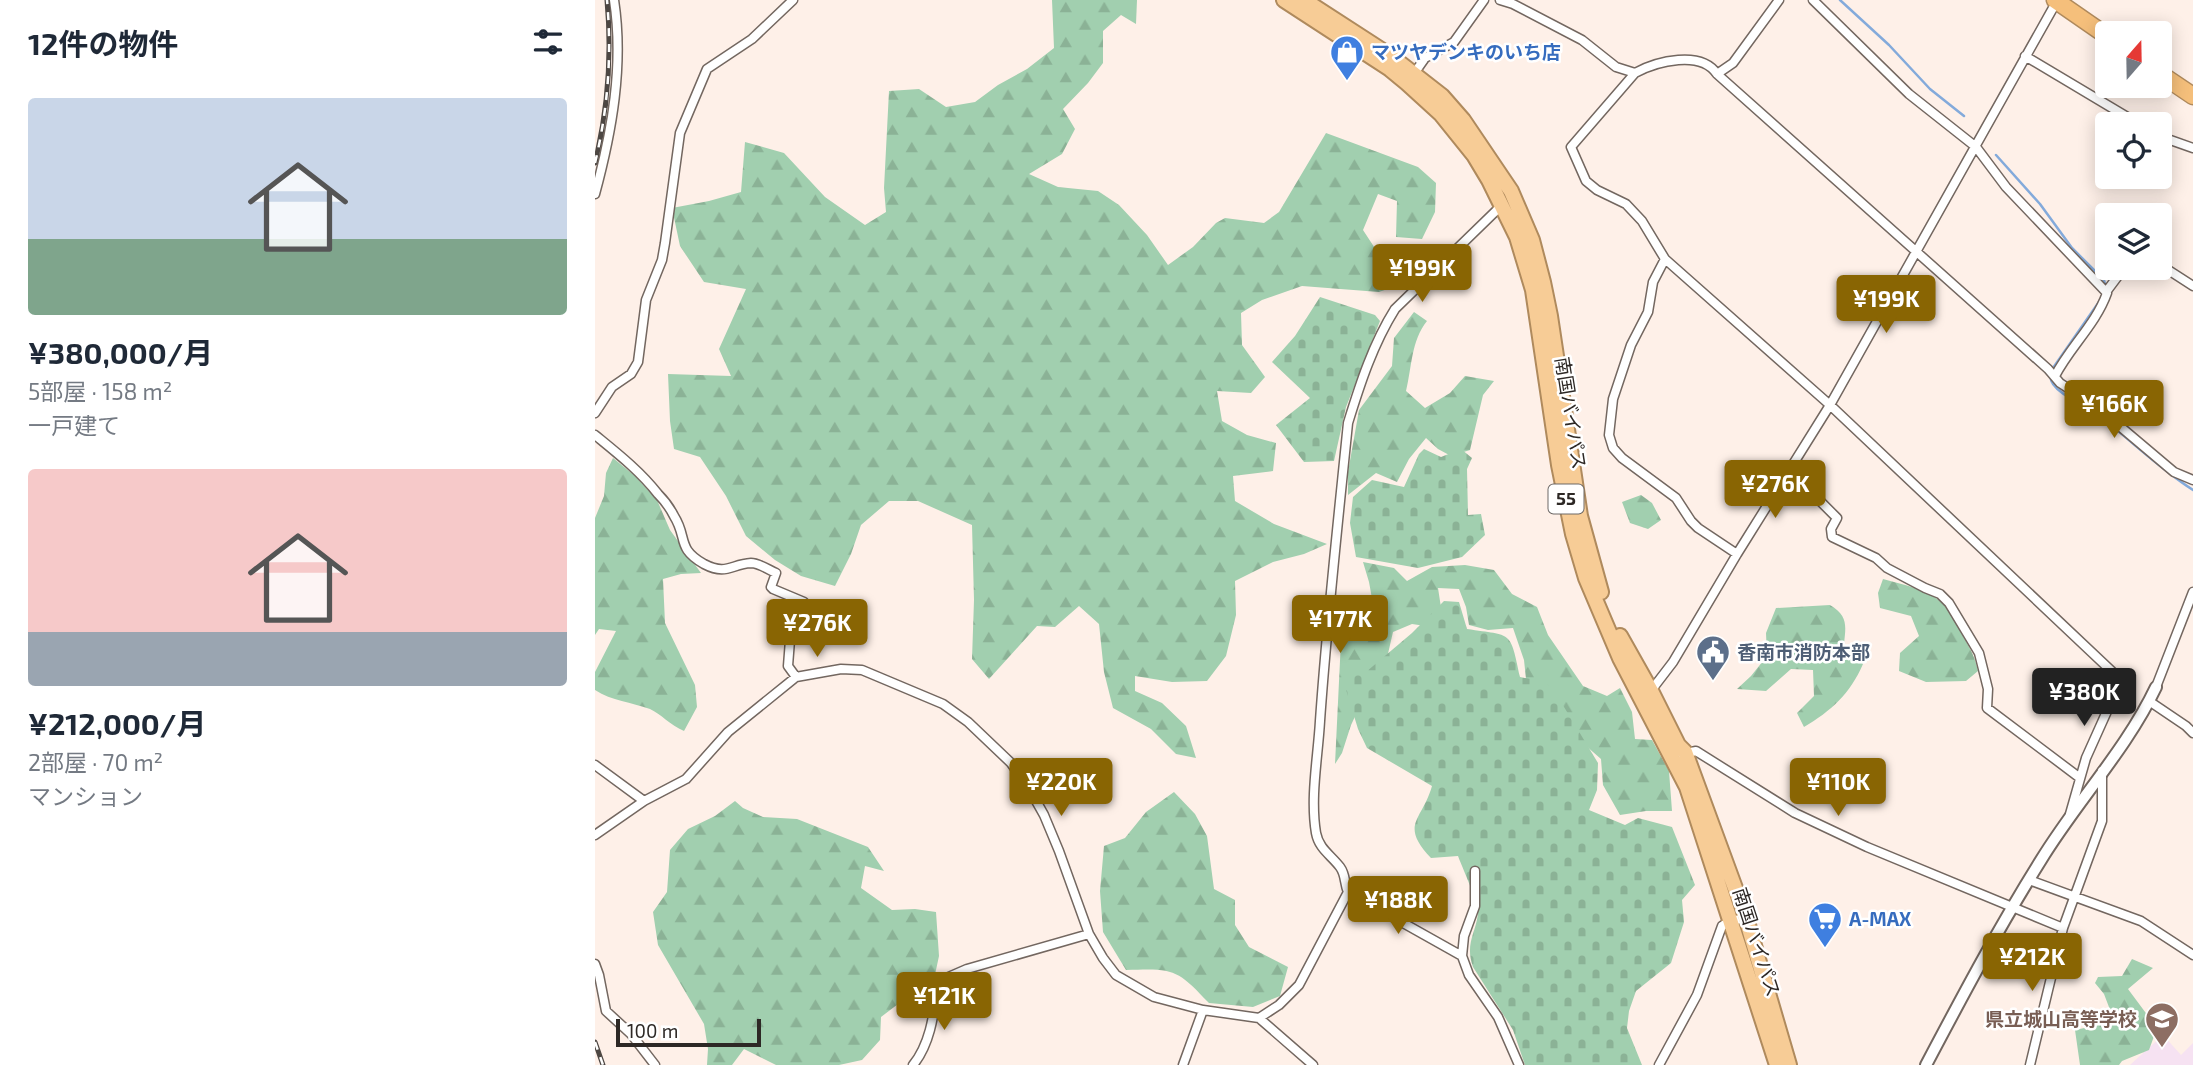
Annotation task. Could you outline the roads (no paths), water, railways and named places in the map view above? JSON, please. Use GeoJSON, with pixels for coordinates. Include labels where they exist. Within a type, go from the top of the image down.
{"type":"FeatureCollection","features":[{"type":"Feature","properties":{"kind":"highway","name":"南国バイパス"},"geometry":{"type":"LineString","coordinates":[[1284,0],[1442,96],[1463,120],[1511,191],[1532,240],[1550,316],[1580,516],[1599,589],[1646,694]]}},
{"type":"Feature","properties":{"kind":"highway","name":"南国バイパス"},"geometry":{"type":"LineString","coordinates":[[1304,0],[1411,78],[1458,133],[1484,172],[1517,237],[1533,290],[1559,465],[1573,534],[1586,578],[1603,620],[1679,755],[1746,918],[1789,1065]]}},
{"type":"Feature","properties":{"kind":"highway"},"geometry":{"type":"LineString","coordinates":[[2054,4],[2095,29]]}},
{"type":"Feature","properties":{"kind":"highway"},"geometry":{"type":"LineString","coordinates":[[2172,82],[2193,96]]}},
{"type":"Feature","properties":{"kind":"highway","name":"南国バイパス"},"geometry":{"type":"LineString","coordinates":[[1679,755],[1777,1065]]}},
{"type":"Feature","properties":{"kind":"street"},"geometry":{"type":"LineString","coordinates":[[595,194],[610,133],[614,102],[617,68],[614,0]]}},
{"type":"Feature","properties":{"kind":"street"},"geometry":{"type":"LineString","coordinates":[[595,413],[612,387],[631,374],[638,362],[646,300],[666,243],[680,133],[707,69],[752,40],[793,0]]}},
{"type":"Feature","properties":{"kind":"street"},"geometry":{"type":"LineString","coordinates":[[1411,78],[1425,58],[1450,45],[1484,0]]}},
{"type":"Feature","properties":{"kind":"street"},"geometry":{"type":"LineString","coordinates":[[1500,0],[1513,4],[1582,40],[1616,67],[1635,73]]}},
{"type":"Feature","properties":{"kind":"street"},"geometry":{"type":"LineString","coordinates":[[1717,74],[1733,63],[1779,0]]}},
{"type":"Feature","properties":{"kind":"street"},"geometry":{"type":"LineString","coordinates":[[1813,0],[1909,94],[1976,147],[2006,187],[2106,292]]}},
{"type":"Feature","properties":{"kind":"street"},"geometry":{"type":"LineString","coordinates":[[1646,694],[1673,662],[1830,405],[2054,4]]}},
{"type":"Feature","properties":{"kind":"street"},"geometry":{"type":"LineString","coordinates":[[2025,56],[2119,112]]}},
{"type":"Feature","properties":{"kind":"street"},"geometry":{"type":"LineString","coordinates":[[2069,820],[2086,758],[2121,680],[1830,405],[1665,258],[1642,221],[1626,204],[1585,181],[1571,147],[1635,73],[1644,68],[1686,60],[1712,66],[1717,74],[2048,369],[2060,383],[2097,407],[2174,472],[2193,481]]}},
{"type":"Feature","properties":{"kind":"street"},"geometry":{"type":"LineString","coordinates":[[2172,141],[2193,148]]}},
{"type":"Feature","properties":{"kind":"street"},"geometry":{"type":"LineString","coordinates":[[1462,956],[1348,892],[1341,868],[1318,841],[1314,811],[1322,692],[1348,423],[1371,357],[1395,309],[1502,205]]}},
{"type":"Feature","properties":{"kind":"street"},"geometry":{"type":"LineString","coordinates":[[1665,258],[1653,282],[1649,312],[1631,345],[1613,399],[1609,435],[1613,448],[1622,458],[1676,498],[1698,528],[1737,554]]}},
{"type":"Feature","properties":{"kind":"street"},"geometry":{"type":"LineString","coordinates":[[2172,272],[2193,286]]}},
{"type":"Feature","properties":{"kind":"street"},"geometry":{"type":"LineString","coordinates":[[2055,376],[2104,303],[2106,292],[2115,280]]}},
{"type":"Feature","properties":{"kind":"street"},"geometry":{"type":"LineString","coordinates":[[595,435],[658,493],[675,516],[684,547],[692,555],[706,565],[726,570],[753,563],[776,573],[771,587],[773,590],[804,602],[807,607],[783,632],[790,640],[788,666],[796,677]]}},
{"type":"Feature","properties":{"kind":"street"},"geometry":{"type":"LineString","coordinates":[[1790,471],[1837,518],[1831,529],[1832,537],[1940,594],[1949,603],[1979,653],[1988,689],[1987,708],[2080,778]]}},
{"type":"Feature","properties":{"kind":"street"},"geometry":{"type":"LineString","coordinates":[[1926,1065],[2011,906],[2143,714],[2193,592]]}},
{"type":"Feature","properties":{"kind":"street"},"geometry":{"type":"LineString","coordinates":[[595,835],[644,801],[686,779],[727,732],[796,677],[841,669],[862,670],[930,697],[968,722],[1011,763],[1037,803],[1059,851],[1089,934],[1117,975],[1154,997],[1203,1010],[1259,1018],[1314,1065]]}},
{"type":"Feature","properties":{"kind":"street"},"geometry":{"type":"LineString","coordinates":[[2149,701],[2193,733]]}},
{"type":"Feature","properties":{"kind":"street"},"geometry":{"type":"LineString","coordinates":[[1679,755],[1696,751],[1819,825],[2063,928]]}},
{"type":"Feature","properties":{"kind":"street"},"geometry":{"type":"LineString","coordinates":[[595,765],[644,801]]}},
{"type":"Feature","properties":{"kind":"street"},"geometry":{"type":"LineString","coordinates":[[2030,1065],[2063,928],[2102,821],[2102,771]]}},
{"type":"Feature","properties":{"kind":"street"},"geometry":{"type":"LineString","coordinates":[[1475,871],[1475,906],[1464,936],[1462,956],[1469,975],[1499,1017],[1519,1065]]}},
{"type":"Feature","properties":{"kind":"street"},"geometry":{"type":"LineString","coordinates":[[2029,880],[2141,921],[2193,955]]}},
{"type":"Feature","properties":{"kind":"street"},"geometry":{"type":"LineString","coordinates":[[1259,1018],[1279,1005],[1299,985],[1348,892]]}},
{"type":"Feature","properties":{"kind":"street"},"geometry":{"type":"LineString","coordinates":[[1659,1065],[1696,995],[1723,926],[1730,921],[1746,918]]}},
{"type":"Feature","properties":{"kind":"street"},"geometry":{"type":"LineString","coordinates":[[913,1065],[920,1057],[932,1024],[938,984],[944,979],[967,969],[1089,934]]}},
{"type":"Feature","properties":{"kind":"street"},"geometry":{"type":"LineString","coordinates":[[595,964],[605,1011]]}},
{"type":"Feature","properties":{"kind":"street"},"geometry":{"type":"LineString","coordinates":[[595,1002],[631,1034],[655,1065]]}},
{"type":"Feature","properties":{"kind":"street"},"geometry":{"type":"LineString","coordinates":[[1182,1065],[1203,1010]]}},
{"type":"Feature","properties":{"kind":"waterway"},"geometry":{"type":"LineString","coordinates":[[1840,0],[1889,45],[1930,89],[1964,116]]}},
{"type":"Feature","properties":{"kind":"waterway"},"geometry":{"type":"LineString","coordinates":[[1996,155],[2105,284]]}},
{"type":"Feature","properties":{"kind":"waterway"},"geometry":{"type":"LineString","coordinates":[[2101,299],[2053,368],[2052,382],[2057,389],[2089,408],[2193,490]]}},
{"type":"Feature","properties":{"kind":"railway"},"geometry":{"type":"LineString","coordinates":[[595,163],[608,82],[607,0]]}},
{"type":"Feature","properties":{"kind":"railway"},"geometry":{"type":"LineString","coordinates":[[595,1042],[603,1065]]}},
{"type":"Feature","properties":{"kind":"place","name":"マツヤデンキのいち店"},"geometry":{"type":"Point","coordinates":[1347,82]}},
{"type":"Feature","properties":{"kind":"place","name":"香南市消防本部"},"geometry":{"type":"Point","coordinates":[1713,682]}},
{"type":"Feature","properties":{"kind":"place","name":"A-MAX"},"geometry":{"type":"Point","coordinates":[1825,949]}},
{"type":"Feature","properties":{"kind":"place","name":"県立城山高等学校"},"geometry":{"type":"Point","coordinates":[2162,1049]}}]}
